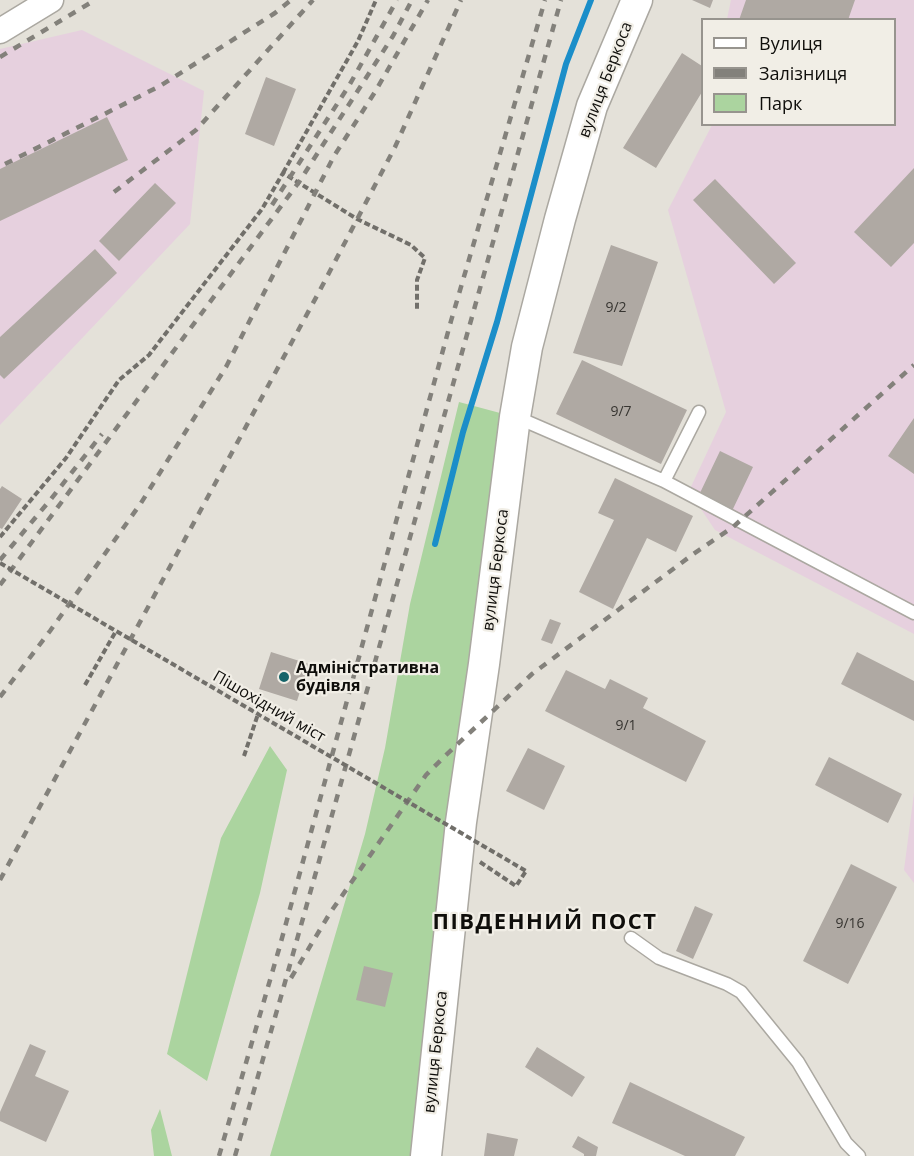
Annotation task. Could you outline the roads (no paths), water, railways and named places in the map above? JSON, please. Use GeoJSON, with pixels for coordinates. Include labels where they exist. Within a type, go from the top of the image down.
{"type":"FeatureCollection","features":[{"type":"Feature","properties":{"kind":"street"},"geometry":{"type":"LineString","coordinates":[[0,30],[51,0]]}},
{"type":"Feature","properties":{"kind":"street","name":"вулиця Беркоса"},"geometry":{"type":"LineString","coordinates":[[426,1156],[460,822],[484,664],[515,417],[527,347],[589,117],[637,0]]}},
{"type":"Feature","properties":{"kind":"lane"},"geometry":{"type":"LineString","coordinates":[[664,481],[699,412]]}},
{"type":"Feature","properties":{"kind":"lane"},"geometry":{"type":"LineString","coordinates":[[515,417],[664,481],[914,614]]}},
{"type":"Feature","properties":{"kind":"lane"},"geometry":{"type":"LineString","coordinates":[[631,938],[659,957],[727,984],[741,992],[798,1062],[846,1143],[859,1156]]}},
{"type":"Feature","properties":{"kind":"waterway"},"geometry":{"type":"LineString","coordinates":[[435,544],[463,432],[497,322],[566,64],[591,0]]}},
{"type":"Feature","properties":{"kind":"railway"},"geometry":{"type":"LineString","coordinates":[[0,57],[95,0]]}},
{"type":"Feature","properties":{"kind":"railway"},"geometry":{"type":"LineString","coordinates":[[5,164],[160,86],[275,13],[291,0]]}},
{"type":"Feature","properties":{"kind":"railway"},"geometry":{"type":"LineString","coordinates":[[114,192],[196,130],[313,0]]}},
{"type":"Feature","properties":{"kind":"railway"},"geometry":{"type":"LineString","coordinates":[[272,205],[350,84],[397,0]]}},
{"type":"Feature","properties":{"kind":"railway"},"geometry":{"type":"LineString","coordinates":[[0,585],[299,182],[393,36],[412,0]]}},
{"type":"Feature","properties":{"kind":"railway"},"geometry":{"type":"LineString","coordinates":[[0,697],[141,503],[226,367],[334,156],[375,92],[428,0]]}},
{"type":"Feature","properties":{"kind":"railway"},"geometry":{"type":"LineString","coordinates":[[0,880],[319,292],[395,147],[461,0]]}},
{"type":"Feature","properties":{"kind":"railway"},"geometry":{"type":"LineString","coordinates":[[219,1156],[279,949],[451,321],[545,0]]}},
{"type":"Feature","properties":{"kind":"railway"},"geometry":{"type":"LineString","coordinates":[[235,1156],[561,0]]}},
{"type":"Feature","properties":{"kind":"railway"},"geometry":{"type":"LineString","coordinates":[[291,978],[330,913],[426,775],[444,757],[532,674],[733,527],[914,365]]}},
{"type":"Feature","properties":{"kind":"railway"},"geometry":{"type":"LineString","coordinates":[[0,560],[102,434]]}},
{"type":"Feature","properties":{"kind":"place","name":"Адміністративна будівля"},"geometry":{"type":"Point","coordinates":[284,677]}},
{"type":"Feature","properties":{"kind":"district","name":"ПІВДЕННИЙ ПОСТ"},"geometry":{"type":"Point","coordinates":[545,923]}}]}
